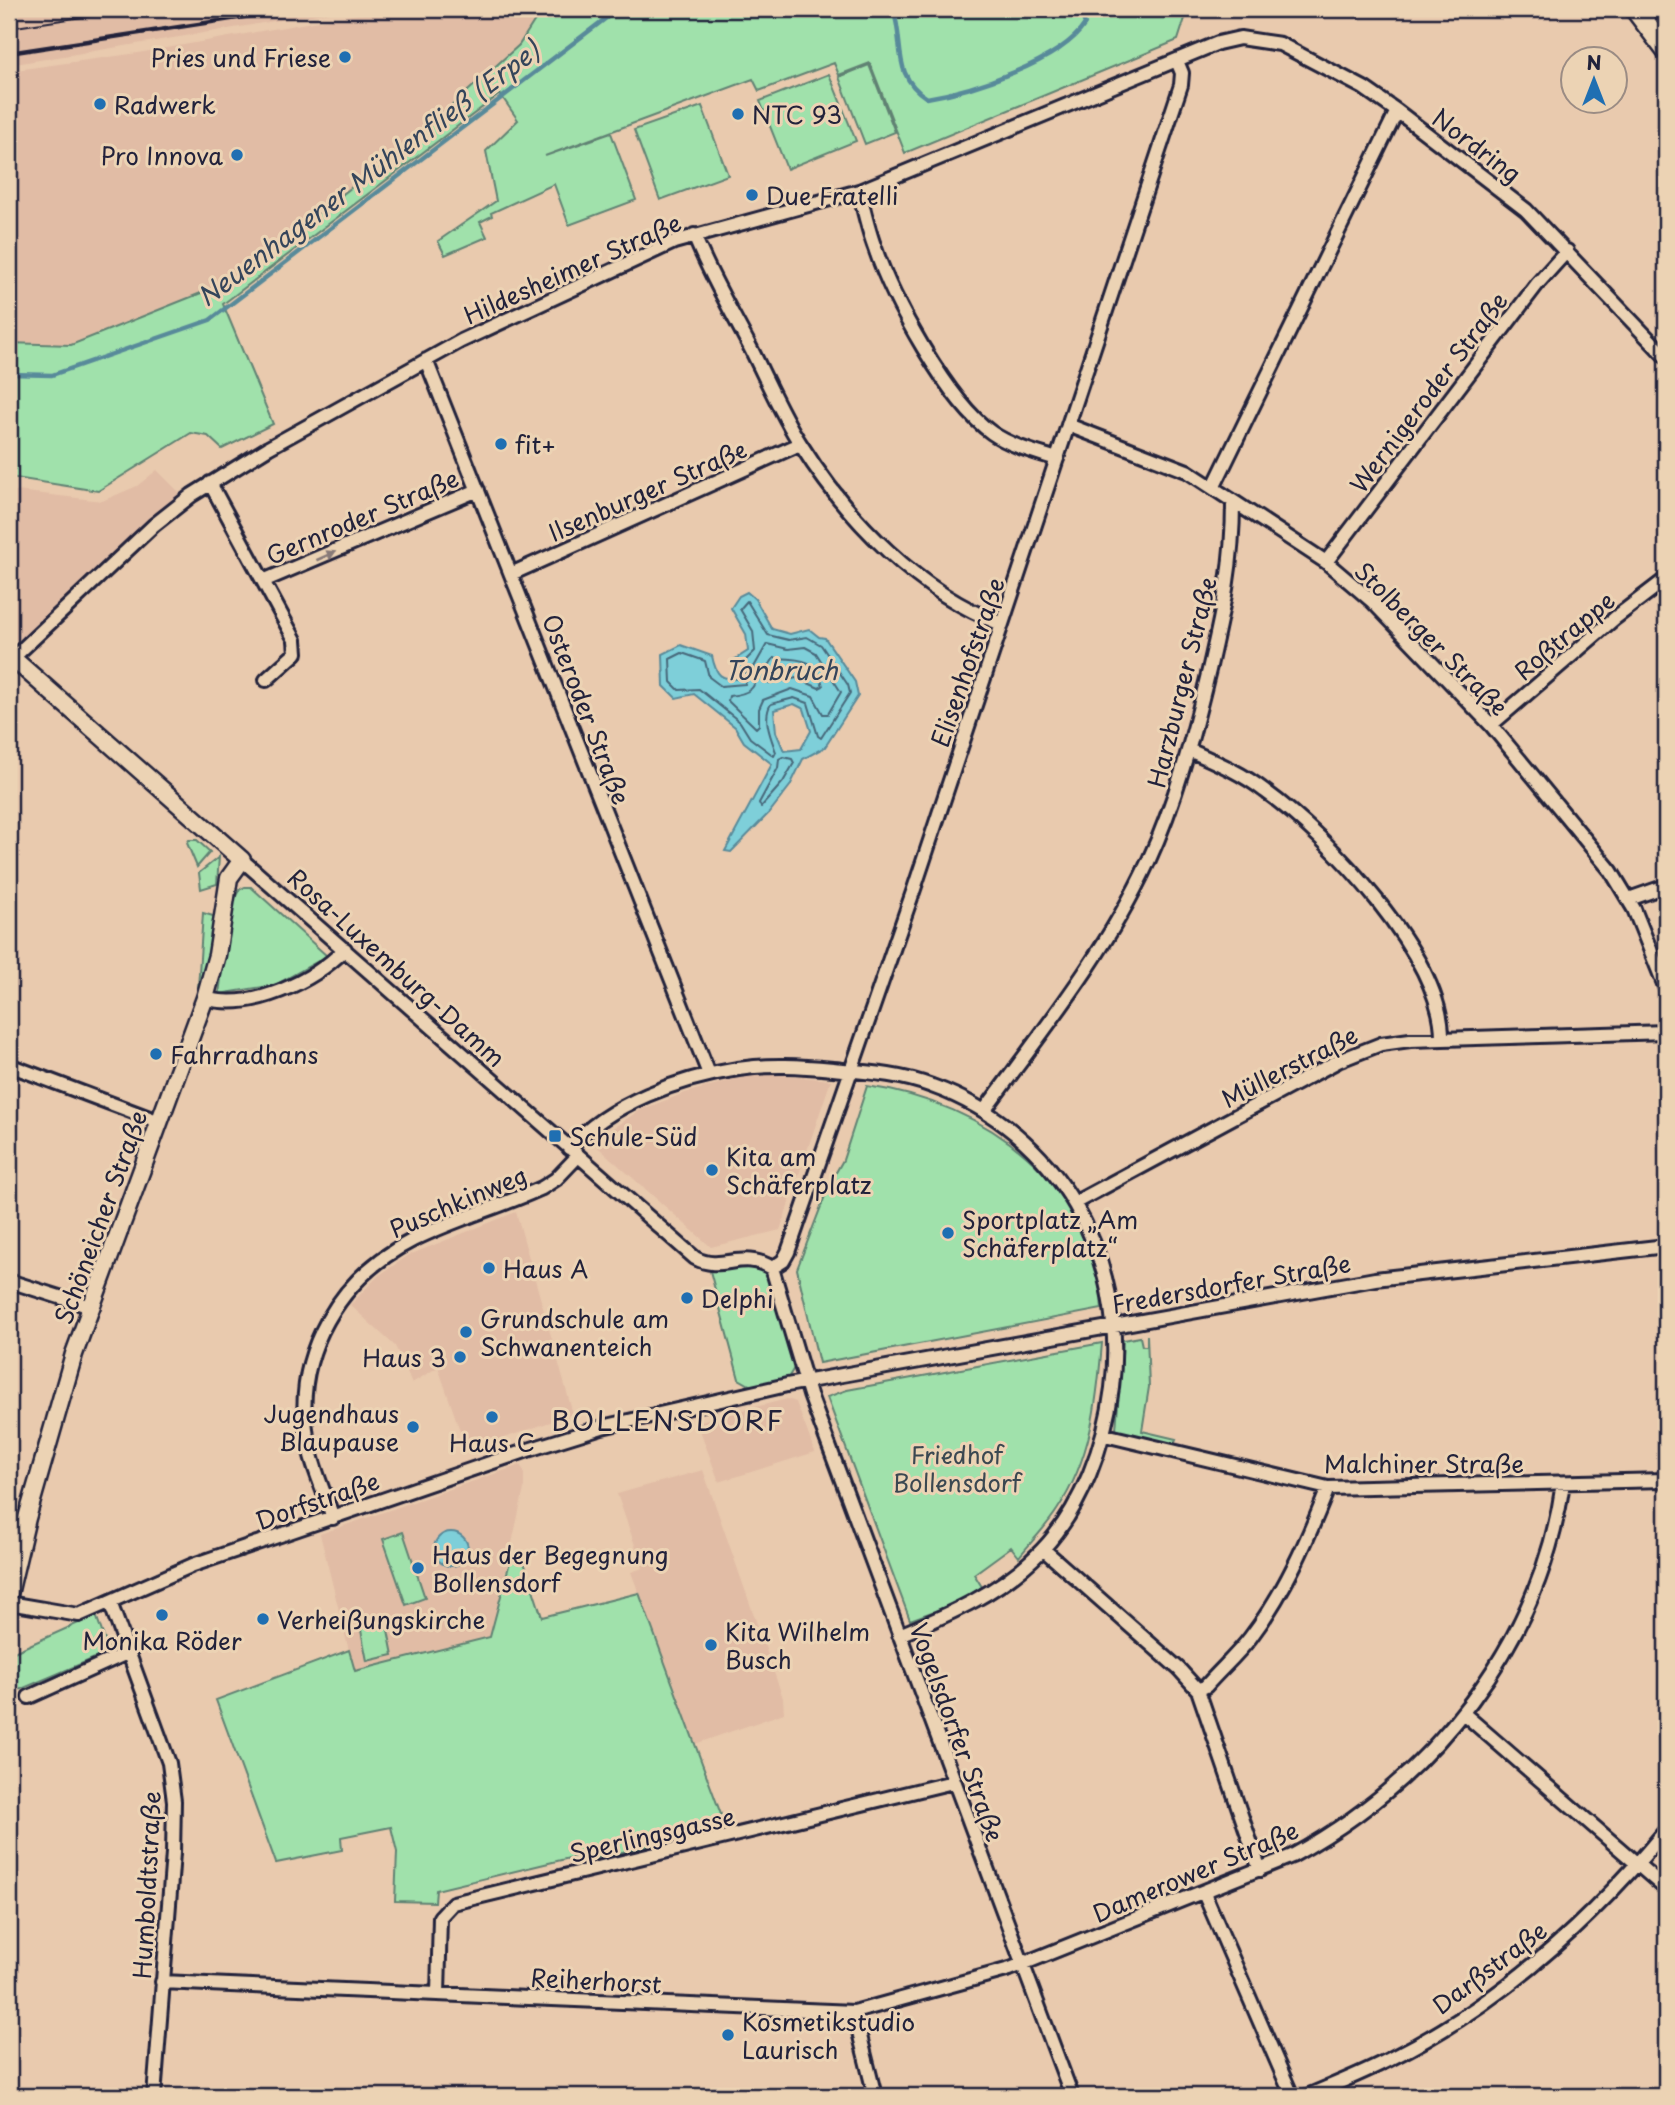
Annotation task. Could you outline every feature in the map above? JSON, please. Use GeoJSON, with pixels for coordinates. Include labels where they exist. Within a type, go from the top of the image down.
{"type":"FeatureCollection","features":[{"type":"Feature","properties":{"kind":"highway"},"geometry":{"type":"LineString","coordinates":[[1635,9],[1666,50]]}},
{"type":"Feature","properties":{"kind":"main road","name":"Rosa-Luxemburg-Damm"},"geometry":{"type":"LineString","coordinates":[[11,657],[242,860]]}},
{"type":"Feature","properties":{"kind":"main road","name":"Schöneicher Straße"},"geometry":{"type":"LineString","coordinates":[[9,1594],[55,1415],[91,1307],[205,998],[217,955],[229,878],[242,860]]}},
{"type":"Feature","properties":{"kind":"street","name":"Nordring"},"geometry":{"type":"LineString","coordinates":[[1219,43],[1240,38],[1280,44],[1364,88],[1397,111],[1495,184],[1567,251],[1666,357]]}},
{"type":"Feature","properties":{"kind":"street","name":"Hildesheimer Straße"},"geometry":{"type":"LineString","coordinates":[[11,657],[154,524],[210,483],[426,360],[566,290],[694,235],[859,191],[1219,43]]}},
{"type":"Feature","properties":{"kind":"street","name":"Elisenhofstraße"},"geometry":{"type":"LineString","coordinates":[[772,1268],[783,1261],[788,1252],[1002,624],[1181,85],[1182,73],[1177,61]]}},
{"type":"Feature","properties":{"kind":"street"},"geometry":{"type":"LineString","coordinates":[[1214,486],[1397,111]]}},
{"type":"Feature","properties":{"kind":"street"},"geometry":{"type":"LineString","coordinates":[[859,191],[875,250],[895,292],[954,392],[993,433],[1057,459]]}},
{"type":"Feature","properties":{"kind":"street"},"geometry":{"type":"LineString","coordinates":[[694,235],[800,444],[836,493],[879,540],[914,572],[977,614],[1002,624]]}},
{"type":"Feature","properties":{"kind":"street","name":"Wernigeroder Straße"},"geometry":{"type":"LineString","coordinates":[[1326,562],[1538,283],[1567,251]]}},
{"type":"Feature","properties":{"kind":"street","name":"Osteroder Straße"},"geometry":{"type":"LineString","coordinates":[[426,360],[709,1074]]}},
{"type":"Feature","properties":{"kind":"street","name":"Stolberger Straße"},"geometry":{"type":"LineString","coordinates":[[1068,425],[1157,457],[1214,486],[1233,502],[1326,562],[1405,633],[1491,725],[1611,871],[1629,899],[1666,989]]}},
{"type":"Feature","properties":{"kind":"street","name":"Ilsenburger Straße"},"geometry":{"type":"LineString","coordinates":[[512,574],[800,444]]}},
{"type":"Feature","properties":{"kind":"street","name":"Gernroder Straße"},"geometry":{"type":"LineString","coordinates":[[210,483],[295,640],[296,653],[266,680]]}},
{"type":"Feature","properties":{"kind":"street","name":"Gernroder Straße"},"geometry":{"type":"LineString","coordinates":[[263,581],[478,490]]}},
{"type":"Feature","properties":{"kind":"street","name":"Harzburger Straße"},"geometry":{"type":"LineString","coordinates":[[984,1111],[1076,985],[1125,907],[1158,837],[1189,750],[1230,579],[1233,502]]}},
{"type":"Feature","properties":{"kind":"street","name":"Roßtrappe"},"geometry":{"type":"LineString","coordinates":[[1491,725],[1615,618],[1666,579]]}},
{"type":"Feature","properties":{"kind":"street"},"geometry":{"type":"LineString","coordinates":[[1189,750],[1237,772],[1266,791],[1345,862],[1394,924],[1424,974],[1438,1003],[1442,1038]]}},
{"type":"Feature","properties":{"kind":"street","name":"Rosa-Luxemburg-Damm"},"geometry":{"type":"LineString","coordinates":[[242,860],[695,1258],[713,1264],[755,1259],[772,1268]]}},
{"type":"Feature","properties":{"kind":"street"},"geometry":{"type":"LineString","coordinates":[[1629,899],[1666,886]]}},
{"type":"Feature","properties":{"kind":"street"},"geometry":{"type":"LineString","coordinates":[[205,998],[233,1001],[288,987],[316,973],[345,949]]}},
{"type":"Feature","properties":{"kind":"street","name":"Müllerstraße"},"geometry":{"type":"LineString","coordinates":[[1076,1202],[1338,1060],[1381,1044],[1442,1038],[1666,1032]]}},
{"type":"Feature","properties":{"kind":"street"},"geometry":{"type":"LineString","coordinates":[[9,1065],[160,1122]]}},
{"type":"Feature","properties":{"kind":"street","name":"Puschkinweg"},"geometry":{"type":"LineString","coordinates":[[333,1518],[308,1446],[304,1406],[312,1355],[331,1312],[354,1282],[392,1251],[423,1235],[542,1188],[556,1179],[573,1152],[578,1137],[621,1109],[709,1074],[764,1065],[852,1070],[908,1078],[933,1086],[984,1111],[1045,1164],[1076,1202],[1097,1246],[1107,1280],[1113,1325],[1114,1378],[1105,1435],[1069,1511],[1043,1549],[1000,1585],[960,1610],[899,1635]]}},
{"type":"Feature","properties":{"kind":"street","name":"Fredersdorfer Straße"},"geometry":{"type":"LineString","coordinates":[[805,1382],[1113,1325],[1424,1272],[1666,1246]]}},
{"type":"Feature","properties":{"kind":"street","name":"Vogelsdorfer Straße"},"geometry":{"type":"LineString","coordinates":[[772,1268],[805,1382],[1072,2096]]}},
{"type":"Feature","properties":{"kind":"street"},"geometry":{"type":"LineString","coordinates":[[9,1281],[91,1307]]}},
{"type":"Feature","properties":{"kind":"street","name":"Dorfstraße"},"geometry":{"type":"LineString","coordinates":[[9,1603],[79,1615],[193,1565],[586,1431],[805,1382]]}},
{"type":"Feature","properties":{"kind":"street","name":"Malchiner Straße"},"geometry":{"type":"LineString","coordinates":[[1105,1435],[1328,1488],[1666,1480]]}},
{"type":"Feature","properties":{"kind":"street","name":"Damerower Straße"},"geometry":{"type":"LineString","coordinates":[[1022,1965],[1260,1870],[1313,1844],[1367,1807],[1425,1757],[1463,1713],[1494,1670],[1528,1604],[1546,1558],[1563,1483]]}},
{"type":"Feature","properties":{"kind":"street"},"geometry":{"type":"LineString","coordinates":[[1198,1690],[1206,1686],[1248,1641],[1269,1612],[1290,1576],[1328,1488]]}},
{"type":"Feature","properties":{"kind":"street"},"geometry":{"type":"LineString","coordinates":[[1043,1549],[1179,1669],[1198,1690],[1260,1870]]}},
{"type":"Feature","properties":{"kind":"street","name":"Humboldtstraße"},"geometry":{"type":"LineString","coordinates":[[110,1602],[169,1763],[172,1781],[173,1853],[153,2096]]}},
{"type":"Feature","properties":{"kind":"street"},"geometry":{"type":"LineString","coordinates":[[29,1696],[129,1652]]}},
{"type":"Feature","properties":{"kind":"street"},"geometry":{"type":"LineString","coordinates":[[1463,1713],[1666,1889]]}},
{"type":"Feature","properties":{"kind":"street","name":"Sperlingsgasse"},"geometry":{"type":"LineString","coordinates":[[438,1994],[440,1917],[453,1903],[953,1782]]}},
{"type":"Feature","properties":{"kind":"street","name":"Darßstraße"},"geometry":{"type":"LineString","coordinates":[[1307,2096],[1391,2059],[1480,2004],[1566,1937],[1638,1864],[1666,1830]]}},
{"type":"Feature","properties":{"kind":"street"},"geometry":{"type":"LineString","coordinates":[[1204,1893],[1292,2096]]}},
{"type":"Feature","properties":{"kind":"street","name":"Reiherhorst"},"geometry":{"type":"LineString","coordinates":[[162,1982],[854,2012],[1022,1965]]}},
{"type":"Feature","properties":{"kind":"street"},"geometry":{"type":"LineString","coordinates":[[854,2012],[875,2096]]}},
{"type":"Feature","properties":{"kind":"shaded area"},"geometry":{"type":"Polygon","coordinates":[[[348,9],[9,65],[9,11],[348,9]]]}},
{"type":"Feature","properties":{"kind":"shaded area"},"geometry":{"type":"Polygon","coordinates":[[[386,9],[542,9],[519,45],[419,135],[231,281],[71,345],[9,343],[9,71],[138,53],[386,9]]]}},
{"type":"Feature","properties":{"kind":"shaded area"},"geometry":{"type":"Polygon","coordinates":[[[157,470],[182,495],[31,632],[16,641],[9,635],[9,490],[102,501],[137,486],[157,470]]]}},
{"type":"Feature","properties":{"kind":"shaded area","name":"Kita am Schäferplatz"},"geometry":{"type":"Polygon","coordinates":[[[773,1074],[831,1080],[780,1230],[711,1247],[592,1142],[640,1110],[685,1093],[738,1078],[773,1074]]]}},
{"type":"Feature","properties":{"kind":"shaded area","name":"Grundschule am Schwanenteich"},"geometry":{"type":"Polygon","coordinates":[[[516,1212],[573,1414],[467,1451],[438,1367],[412,1383],[395,1346],[350,1305],[378,1276],[409,1255],[516,1212]]]}},
{"type":"Feature","properties":{"kind":"shaded area"},"geometry":{"type":"Polygon","coordinates":[[[787,1399],[796,1402],[815,1452],[719,1482],[697,1422],[787,1399]]]}},
{"type":"Feature","properties":{"kind":"shaded area","name":"Haus der Begegnung Bollensdorf"},"geometry":{"type":"Polygon","coordinates":[[[520,1465],[524,1471],[524,1489],[491,1637],[354,1671],[320,1534],[520,1465]]]}},
{"type":"Feature","properties":{"kind":"shaded area","name":"Kita Wilhelm Busch"},"geometry":{"type":"Polygon","coordinates":[[[703,1470],[783,1698],[784,1713],[695,1744],[631,1572],[643,1568],[617,1494],[703,1470]]]}},
{"type":"Feature","properties":{"kind":"green space"},"geometry":{"type":"Polygon","coordinates":[[[542,9],[1188,9],[1178,40],[905,153],[870,63],[839,75],[834,63],[759,91],[753,79],[545,156],[611,133],[636,200],[569,225],[554,184],[491,213],[492,216],[480,222],[487,237],[445,255],[438,241],[496,201],[486,151],[518,120],[500,94],[223,304],[273,424],[222,449],[208,436],[191,433],[98,491],[9,477],[9,343],[71,345],[231,281],[419,135],[519,45],[542,9]]]}},
{"type":"Feature","properties":{"kind":"green space"},"geometry":{"type":"Polygon","coordinates":[[[869,65],[895,132],[865,144],[839,77],[869,65]]]}},
{"type":"Feature","properties":{"kind":"green space"},"geometry":{"type":"Polygon","coordinates":[[[829,74],[856,141],[787,169],[760,101],[829,74]]]}},
{"type":"Feature","properties":{"kind":"green space"},"geometry":{"type":"Polygon","coordinates":[[[702,106],[728,175],[660,200],[634,130],[702,106]]]}},
{"type":"Feature","properties":{"kind":"green space"},"geometry":{"type":"Polygon","coordinates":[[[189,840],[197,840],[210,852],[197,867],[187,843],[189,840]]]}},
{"type":"Feature","properties":{"kind":"green space"},"geometry":{"type":"Polygon","coordinates":[[[219,857],[217,884],[201,889],[199,873],[219,857]]]}},
{"type":"Feature","properties":{"kind":"green space"},"geometry":{"type":"Polygon","coordinates":[[[251,887],[327,956],[275,985],[219,994],[230,908],[239,890],[251,887]]]}},
{"type":"Feature","properties":{"kind":"green space"},"geometry":{"type":"Polygon","coordinates":[[[203,913],[213,916],[213,921],[209,956],[198,988],[203,913]]]}},
{"type":"Feature","properties":{"kind":"green space","name":"Sportplatz „Am Schäferplatz“"},"geometry":{"type":"Polygon","coordinates":[[[867,1086],[911,1095],[953,1110],[992,1131],[1026,1156],[1056,1187],[1079,1223],[1094,1264],[1102,1309],[819,1363],[797,1269],[830,1183],[843,1160],[867,1086]]]}},
{"type":"Feature","properties":{"kind":"green space"},"geometry":{"type":"Polygon","coordinates":[[[744,1265],[761,1269],[770,1277],[794,1368],[788,1378],[753,1387],[739,1379],[710,1271],[744,1265]]]}},
{"type":"Feature","properties":{"kind":"green space"},"geometry":{"type":"Polygon","coordinates":[[[1147,1335],[1149,1387],[1142,1431],[1176,1439],[1173,1446],[1116,1430],[1123,1340],[1140,1337],[1142,1346],[1147,1346],[1147,1335]]]}},
{"type":"Feature","properties":{"kind":"green space","name":"Friedhof Bollensdorf"},"geometry":{"type":"Polygon","coordinates":[[[1102,1343],[1095,1409],[1085,1451],[1078,1471],[1053,1516],[1019,1557],[1011,1547],[974,1574],[982,1587],[957,1603],[910,1620],[827,1397],[847,1390],[1102,1343]]]}},
{"type":"Feature","properties":{"kind":"green space"},"geometry":{"type":"Polygon","coordinates":[[[403,1532],[425,1598],[406,1605],[383,1539],[403,1532]]]}},
{"type":"Feature","properties":{"kind":"green space"},"geometry":{"type":"Polygon","coordinates":[[[511,1558],[524,1562],[542,1617],[639,1593],[726,1828],[584,1861],[582,1855],[436,1890],[435,1902],[395,1901],[397,1852],[391,1827],[341,1837],[342,1850],[276,1863],[216,1700],[349,1650],[355,1671],[490,1637],[511,1558]]]}},
{"type":"Feature","properties":{"kind":"green space"},"geometry":{"type":"Polygon","coordinates":[[[96,1615],[109,1652],[12,1693],[14,1652],[96,1615]]]}},
{"type":"Feature","properties":{"kind":"green space"},"geometry":{"type":"Polygon","coordinates":[[[386,1620],[393,1655],[367,1661],[360,1625],[386,1620]]]}},
{"type":"Feature","properties":{"kind":"water","name":"Tonbruch"},"geometry":{"type":"Polygon","coordinates":[[[747,592],[755,599],[772,629],[790,634],[809,629],[825,638],[855,682],[858,696],[825,747],[803,759],[790,786],[769,813],[731,852],[725,851],[772,764],[744,742],[735,727],[694,694],[676,698],[664,686],[663,654],[681,645],[712,656],[715,668],[724,677],[741,679],[734,660],[748,651],[746,634],[731,608],[739,596],[747,592]],[[794,704],[774,710],[776,732],[784,751],[801,749],[811,731],[804,709],[794,704]]]}},
{"type":"Feature","properties":{"kind":"water"},"geometry":{"type":"Polygon","coordinates":[[[451,1532],[463,1537],[468,1549],[463,1561],[451,1566],[439,1561],[434,1549],[439,1537],[451,1532]]]}},
{"type":"Feature","properties":{"kind":"waterway","name":"Neuenhagener Mühlenfließ (Erpe)"},"geometry":{"type":"LineString","coordinates":[[9,374],[52,375],[210,320],[618,9]]}},
{"type":"Feature","properties":{"kind":"waterway"},"geometry":{"type":"LineString","coordinates":[[893,9],[904,69],[908,79],[927,98],[990,82],[1056,51],[1085,24],[1080,9]]}},
{"type":"Feature","properties":{"kind":"tram line"},"geometry":{"type":"LineString","coordinates":[[9,28],[135,9]]}},
{"type":"Feature","properties":{"kind":"railway"},"geometry":{"type":"LineString","coordinates":[[9,53],[296,9]]}},
{"type":"Feature","properties":{"kind":"place","name":"Pries und Friese"},"geometry":{"type":"Point","coordinates":[345,57]}},
{"type":"Feature","properties":{"kind":"place","name":"Radwerk"},"geometry":{"type":"Point","coordinates":[100,104]}},
{"type":"Feature","properties":{"kind":"place","name":"NTC 93"},"geometry":{"type":"Point","coordinates":[738,114]}},
{"type":"Feature","properties":{"kind":"place","name":"Pro Innova"},"geometry":{"type":"Point","coordinates":[237,155]}},
{"type":"Feature","properties":{"kind":"place","name":"Due Fratelli"},"geometry":{"type":"Point","coordinates":[752,195]}},
{"type":"Feature","properties":{"kind":"place","name":"fit+"},"geometry":{"type":"Point","coordinates":[501,444]}},
{"type":"Feature","properties":{"kind":"place","name":"Fahrradhans"},"geometry":{"type":"Point","coordinates":[156,1054]}},
{"type":"Feature","properties":{"kind":"place","name":"Schule-Süd"},"geometry":{"type":"Point","coordinates":[555,1136]}},
{"type":"Feature","properties":{"kind":"place","name":"Kita am Schäferplatz"},"geometry":{"type":"Point","coordinates":[712,1170]}},
{"type":"Feature","properties":{"kind":"place","name":"Sportplatz „Am Schäferplatz“"},"geometry":{"type":"Point","coordinates":[948,1233]}},
{"type":"Feature","properties":{"kind":"place","name":"Haus A"},"geometry":{"type":"Point","coordinates":[489,1268]}},
{"type":"Feature","properties":{"kind":"place","name":"Delphi"},"geometry":{"type":"Point","coordinates":[687,1298]}},
{"type":"Feature","properties":{"kind":"place","name":"Grundschule am Schwanenteich"},"geometry":{"type":"Point","coordinates":[466,1332]}},
{"type":"Feature","properties":{"kind":"place","name":"Haus 3"},"geometry":{"type":"Point","coordinates":[460,1357]}},
{"type":"Feature","properties":{"kind":"place","name":"Haus C"},"geometry":{"type":"Point","coordinates":[492,1417]}},
{"type":"Feature","properties":{"kind":"place","name":"Jugendhaus Blaupause"},"geometry":{"type":"Point","coordinates":[413,1427]}},
{"type":"Feature","properties":{"kind":"place","name":"Haus der Begegnung Bollensdorf"},"geometry":{"type":"Point","coordinates":[418,1568]}},
{"type":"Feature","properties":{"kind":"place","name":"Monika Röder"},"geometry":{"type":"Point","coordinates":[162,1615]}},
{"type":"Feature","properties":{"kind":"place","name":"Verheißungskirche"},"geometry":{"type":"Point","coordinates":[263,1619]}},
{"type":"Feature","properties":{"kind":"place","name":"Kita Wilhelm Busch"},"geometry":{"type":"Point","coordinates":[711,1645]}},
{"type":"Feature","properties":{"kind":"place","name":"Kosmetikstudio Laurisch"},"geometry":{"type":"Point","coordinates":[728,2035]}},
{"type":"Feature","properties":{"kind":"district","name":"BOLLENSDORF"},"geometry":{"type":"Point","coordinates":[668,1419]}}]}
